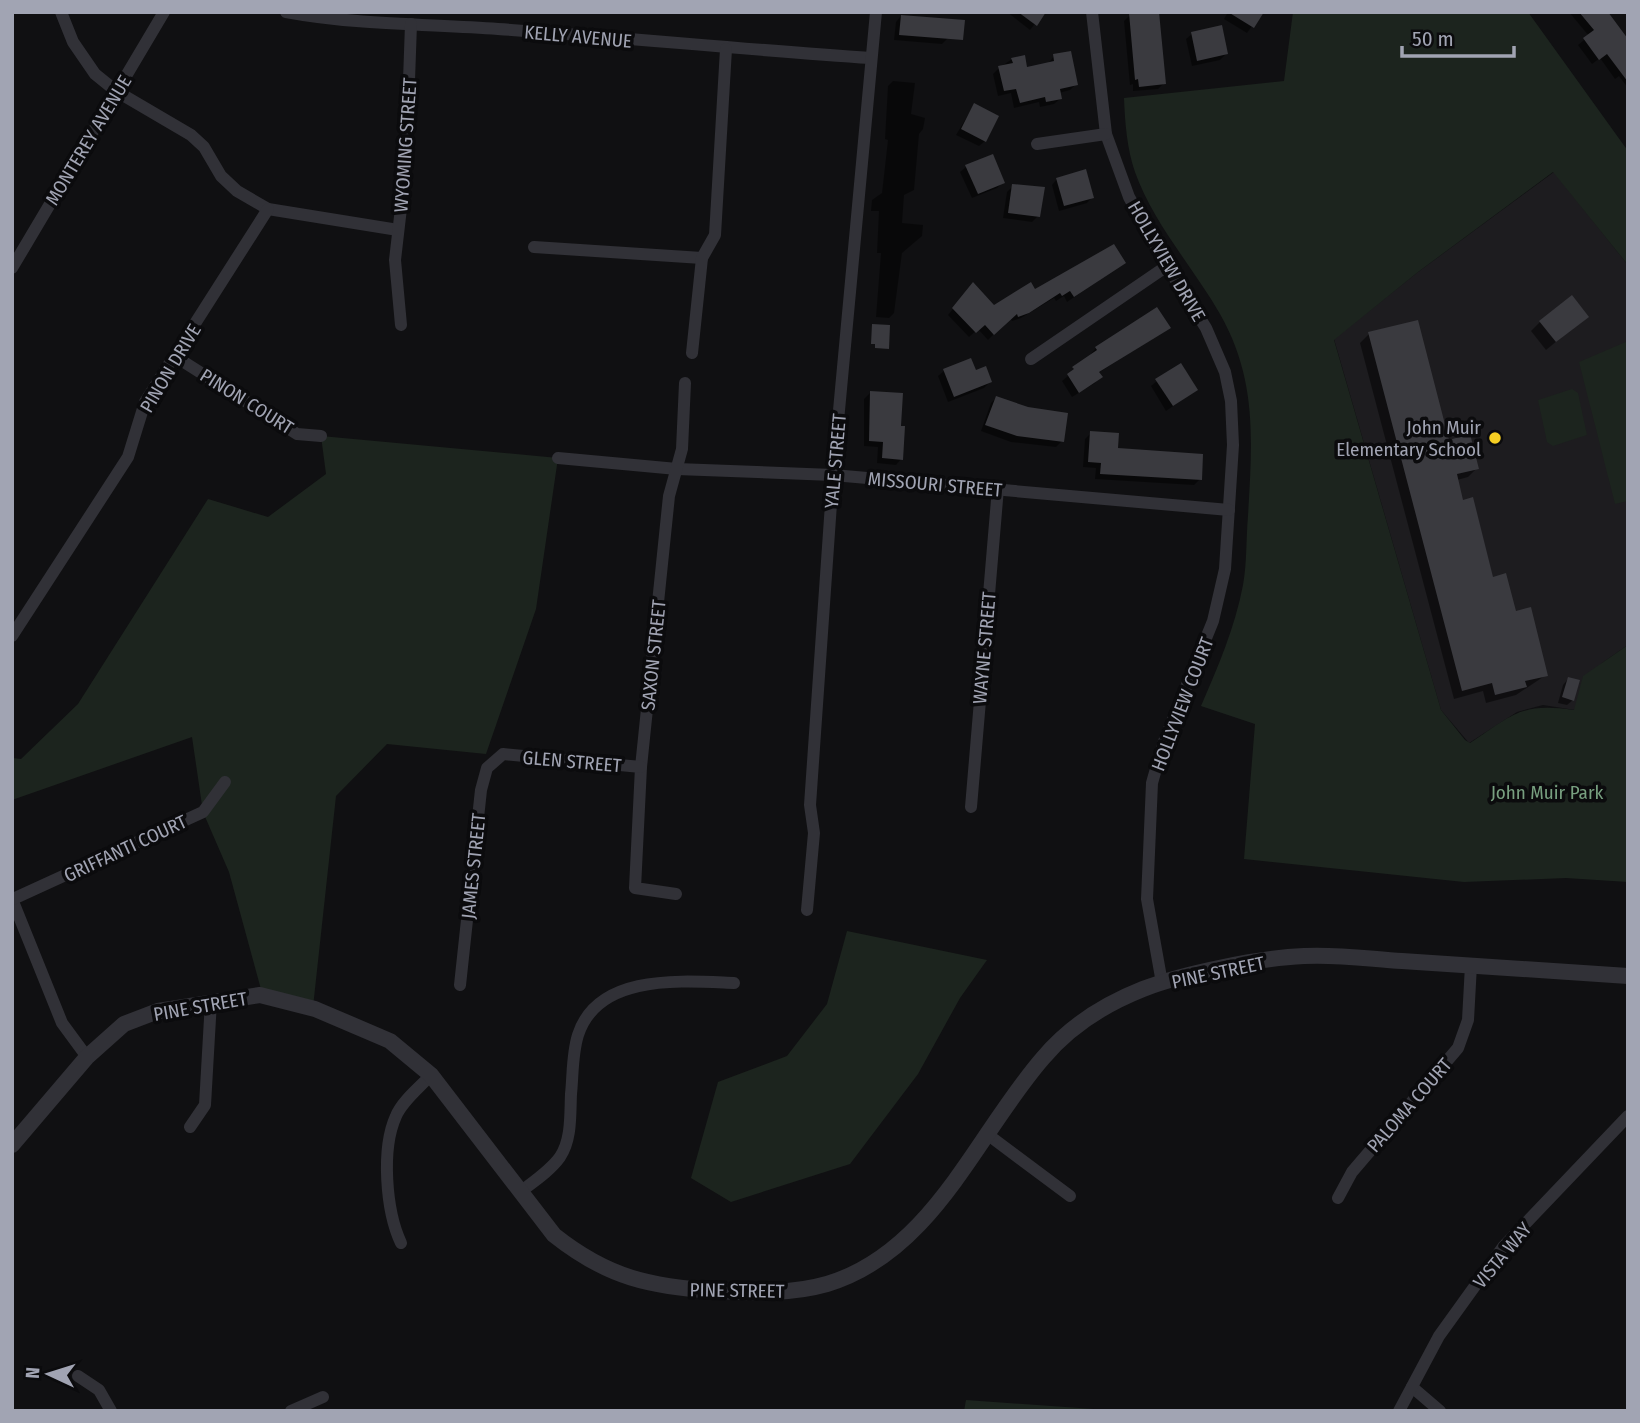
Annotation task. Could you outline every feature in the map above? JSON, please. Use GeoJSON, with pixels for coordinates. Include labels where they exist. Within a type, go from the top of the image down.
{"type":"FeatureCollection","features":[{"type":"Feature","properties":{"kind":"street","name":"WYOMING STREET"},"geometry":{"type":"LineString","coordinates":[[61,12],[73,42],[95,74],[116,91],[191,135],[229,183],[268,209],[398,230],[407,165],[411,24]]}},
{"type":"Feature","properties":{"kind":"street","name":"MONTEREY AVENUE"},"geometry":{"type":"LineString","coordinates":[[12,268],[164,12]]}},
{"type":"Feature","properties":{"kind":"street","name":"KELLY AVENUE"},"geometry":{"type":"LineString","coordinates":[[286,12],[324,19],[871,58]]}},
{"type":"Feature","properties":{"kind":"street","name":"YALE STREET"},"geometry":{"type":"LineString","coordinates":[[807,910],[814,833],[810,805],[833,475],[876,12]]}},
{"type":"Feature","properties":{"kind":"street","name":"HOLLYVIEW DRIVE"},"geometry":{"type":"LineString","coordinates":[[1092,12],[1106,134],[1129,197],[1167,266],[1206,328],[1225,372],[1231,401],[1233,445],[1229,510]]}},
{"type":"Feature","properties":{"kind":"street"},"geometry":{"type":"LineString","coordinates":[[692,354],[702,258],[715,235],[726,49]]}},
{"type":"Feature","properties":{"kind":"street"},"geometry":{"type":"LineString","coordinates":[[1037,144],[1106,134]]}},
{"type":"Feature","properties":{"kind":"street","name":"PINON DRIVE"},"geometry":{"type":"LineString","coordinates":[[12,636],[128,457],[145,402],[268,209]]}},
{"type":"Feature","properties":{"kind":"street"},"geometry":{"type":"LineString","coordinates":[[398,230],[395,260],[401,325]]}},
{"type":"Feature","properties":{"kind":"street"},"geometry":{"type":"LineString","coordinates":[[534,247],[702,258]]}},
{"type":"Feature","properties":{"kind":"street"},"geometry":{"type":"LineString","coordinates":[[1031,359],[1167,266]]}},
{"type":"Feature","properties":{"kind":"street","name":"PINON COURT"},"geometry":{"type":"LineString","coordinates":[[176,357],[298,434],[321,436]]}},
{"type":"Feature","properties":{"kind":"street","name":"SAXON STREET"},"geometry":{"type":"LineString","coordinates":[[676,894],[635,888],[641,767],[669,496],[682,449],[685,383]]}},
{"type":"Feature","properties":{"kind":"street","name":"MISSOURI STREET"},"geometry":{"type":"LineString","coordinates":[[558,458],[677,469],[833,475],[1229,510]]}},
{"type":"Feature","properties":{"kind":"street","name":"WAYNE STREET"},"geometry":{"type":"LineString","coordinates":[[971,807],[998,488]]}},
{"type":"Feature","properties":{"kind":"street","name":"HOLLYVIEW COURT"},"geometry":{"type":"LineString","coordinates":[[1162,983],[1147,900],[1152,782],[1163,744],[1213,621],[1226,569],[1229,510]]}},
{"type":"Feature","properties":{"kind":"street","name":"GLEN STREET"},"geometry":{"type":"LineString","coordinates":[[503,754],[641,767]]}},
{"type":"Feature","properties":{"kind":"street","name":"JAMES STREET"},"geometry":{"type":"LineString","coordinates":[[460,985],[481,790],[488,768],[503,754]]}},
{"type":"Feature","properties":{"kind":"street","name":"GRIFFANTI COURT"},"geometry":{"type":"LineString","coordinates":[[12,899],[204,812],[225,782]]}},
{"type":"Feature","properties":{"kind":"street"},"geometry":{"type":"LineString","coordinates":[[12,899],[62,1023],[87,1057]]}},
{"type":"Feature","properties":{"kind":"street","name":"PINE STREET"},"geometry":{"type":"LineString","coordinates":[[12,1145],[87,1057],[124,1024],[158,1011],[260,995],[314,1009],[390,1041],[430,1075],[554,1235],[579,1255],[606,1270],[636,1281],[669,1288],[765,1294],[794,1291],[828,1284],[859,1271],[890,1252],[918,1226],[1042,1058],[1062,1038],[1112,1003],[1162,983],[1230,967],[1304,956],[1628,976]]}},
{"type":"Feature","properties":{"kind":"street","name":"PALOMA COURT"},"geometry":{"type":"LineString","coordinates":[[1338,1198],[1352,1172],[1458,1048],[1468,1020],[1471,965]]}},
{"type":"Feature","properties":{"kind":"street"},"geometry":{"type":"LineString","coordinates":[[520,1192],[560,1157],[567,1143],[575,1046],[586,1018],[598,1006],[613,993],[650,984],[734,983]]}},
{"type":"Feature","properties":{"kind":"street"},"geometry":{"type":"LineString","coordinates":[[190,1127],[205,1105],[211,1001]]}},
{"type":"Feature","properties":{"kind":"street"},"geometry":{"type":"LineString","coordinates":[[401,1243],[387,1199],[391,1132],[396,1114],[430,1075]]}},
{"type":"Feature","properties":{"kind":"street","name":"VISTA WAY"},"geometry":{"type":"LineString","coordinates":[[1399,1411],[1438,1336],[1503,1247],[1628,1116]]}},
{"type":"Feature","properties":{"kind":"street"},"geometry":{"type":"LineString","coordinates":[[986,1134],[1070,1196]]}},
{"type":"Feature","properties":{"kind":"street"},"geometry":{"type":"LineString","coordinates":[[78,1376],[99,1390],[111,1411]]}},
{"type":"Feature","properties":{"kind":"street"},"geometry":{"type":"LineString","coordinates":[[1412,1387],[1440,1411]]}},
{"type":"Feature","properties":{"kind":"street"},"geometry":{"type":"LineString","coordinates":[[291,1411],[323,1397]]}},
{"type":"Feature","properties":{"kind":"shaded area","name":"John Muir Elementary School"},"geometry":{"type":"Polygon","coordinates":[[[1554,172],[1628,265],[1628,645],[1602,663],[1575,710],[1543,705],[1517,712],[1469,743],[1441,710],[1334,339],[1418,272],[1554,172]]]}},
{"type":"Feature","properties":{"kind":"green space","name":"John Muir Park"},"geometry":{"type":"Polygon","coordinates":[[[1293,12],[1528,12],[1628,151],[1628,265],[1553,172],[1418,272],[1334,340],[1441,710],[1465,740],[1470,743],[1518,713],[1541,708],[1574,710],[1583,676],[1628,645],[1628,882],[1566,878],[1464,882],[1244,859],[1255,724],[1201,706],[1231,631],[1244,577],[1251,463],[1247,388],[1232,339],[1220,314],[1163,227],[1143,191],[1130,154],[1124,98],[1284,81],[1293,12]]]}},
{"type":"Feature","properties":{"kind":"green space"},"geometry":{"type":"Polygon","coordinates":[[[1628,341],[1628,501],[1615,504],[1579,362],[1628,341]]]}},
{"type":"Feature","properties":{"kind":"green space"},"geometry":{"type":"Polygon","coordinates":[[[1572,389],[1578,393],[1587,435],[1553,446],[1547,442],[1538,400],[1572,389]]]}},
{"type":"Feature","properties":{"kind":"green space"},"geometry":{"type":"Polygon","coordinates":[[[321,436],[558,458],[536,609],[486,754],[387,744],[336,796],[313,1007],[262,993],[229,872],[203,812],[192,737],[12,800],[12,758],[21,759],[78,704],[208,499],[268,517],[326,474],[321,436]]]}},
{"type":"Feature","properties":{"kind":"green space"},"geometry":{"type":"Polygon","coordinates":[[[847,931],[987,960],[960,998],[918,1074],[850,1164],[731,1202],[691,1178],[718,1082],[787,1056],[827,1004],[847,931]]]}},
{"type":"Feature","properties":{"kind":"green space"},"geometry":{"type":"Polygon","coordinates":[[[966,1400],[1122,1411],[964,1411],[966,1400]]]}},
{"type":"Feature","properties":{"kind":"building"},"geometry":{"type":"Polygon","coordinates":[[[1018,12],[1046,12],[1037,26],[1018,12]]]}},
{"type":"Feature","properties":{"kind":"building"},"geometry":{"type":"Polygon","coordinates":[[[1159,12],[1166,84],[1139,87],[1138,79],[1135,80],[1129,13],[1159,12]]]}},
{"type":"Feature","properties":{"kind":"building"},"geometry":{"type":"Polygon","coordinates":[[[1228,12],[1264,12],[1254,28],[1228,12]]]}},
{"type":"Feature","properties":{"kind":"building"},"geometry":{"type":"Polygon","coordinates":[[[1579,12],[1608,12],[1628,39],[1628,82],[1607,54],[1599,60],[1583,38],[1594,30],[1579,12]]]}},
{"type":"Feature","properties":{"kind":"building"},"geometry":{"type":"Polygon","coordinates":[[[901,15],[965,20],[963,40],[899,35],[901,15]]]}},
{"type":"Feature","properties":{"kind":"building"},"geometry":{"type":"Polygon","coordinates":[[[1222,25],[1228,54],[1197,61],[1191,32],[1222,25]]]}},
{"type":"Feature","properties":{"kind":"building"},"geometry":{"type":"Polygon","coordinates":[[[1071,51],[1078,85],[1060,89],[1062,99],[1046,102],[1045,97],[1020,103],[1016,89],[1004,91],[998,66],[1013,63],[1011,58],[1025,55],[1027,67],[1054,61],[1053,54],[1071,51]]]}},
{"type":"Feature","properties":{"kind":"building"},"geometry":{"type":"Polygon","coordinates":[[[974,103],[999,116],[986,142],[961,129],[974,103]]]}},
{"type":"Feature","properties":{"kind":"building"},"geometry":{"type":"Polygon","coordinates":[[[993,154],[1005,183],[978,194],[965,165],[993,154]]]}},
{"type":"Feature","properties":{"kind":"building"},"geometry":{"type":"Polygon","coordinates":[[[1086,169],[1094,198],[1064,206],[1056,178],[1086,169]]]}},
{"type":"Feature","properties":{"kind":"building"},"geometry":{"type":"Polygon","coordinates":[[[1012,184],[1045,187],[1040,217],[1008,213],[1012,184]]]}},
{"type":"Feature","properties":{"kind":"building"},"geometry":{"type":"Polygon","coordinates":[[[1114,244],[1126,263],[1074,297],[1070,291],[1062,296],[1060,293],[1029,313],[1018,317],[1017,314],[994,335],[985,325],[976,333],[952,308],[973,282],[994,305],[1031,282],[1035,289],[1114,244]]]}},
{"type":"Feature","properties":{"kind":"building"},"geometry":{"type":"Polygon","coordinates":[[[1572,295],[1589,317],[1556,342],[1539,321],[1572,295]]]}},
{"type":"Feature","properties":{"kind":"building"},"geometry":{"type":"Polygon","coordinates":[[[1157,307],[1171,328],[1099,372],[1103,377],[1079,393],[1067,374],[1074,369],[1072,367],[1097,350],[1095,347],[1157,307]]]}},
{"type":"Feature","properties":{"kind":"building"},"geometry":{"type":"Polygon","coordinates":[[[1418,320],[1449,440],[1470,434],[1479,469],[1457,474],[1463,500],[1473,497],[1493,577],[1506,573],[1516,611],[1531,607],[1548,676],[1525,681],[1527,687],[1495,695],[1492,683],[1462,691],[1368,332],[1418,320]]]}},
{"type":"Feature","properties":{"kind":"building"},"geometry":{"type":"Polygon","coordinates":[[[872,324],[890,325],[889,349],[875,348],[875,344],[871,344],[872,324]]]}},
{"type":"Feature","properties":{"kind":"building"},"geometry":{"type":"Polygon","coordinates":[[[971,358],[976,370],[986,366],[992,382],[954,397],[943,369],[971,358]]]}},
{"type":"Feature","properties":{"kind":"building"},"geometry":{"type":"Polygon","coordinates":[[[1181,363],[1198,390],[1173,406],[1155,379],[1181,363]]]}},
{"type":"Feature","properties":{"kind":"building"},"geometry":{"type":"Polygon","coordinates":[[[870,391],[903,393],[903,460],[882,458],[883,442],[869,441],[870,391]]]}},
{"type":"Feature","properties":{"kind":"building"},"geometry":{"type":"Polygon","coordinates":[[[996,396],[1028,407],[1068,413],[1064,442],[1017,436],[985,425],[996,396]]]}},
{"type":"Feature","properties":{"kind":"building"},"geometry":{"type":"Polygon","coordinates":[[[1090,431],[1119,433],[1118,448],[1203,454],[1202,480],[1100,474],[1101,463],[1088,462],[1090,431]]]}},
{"type":"Feature","properties":{"kind":"building"},"geometry":{"type":"Polygon","coordinates":[[[1568,677],[1580,680],[1574,701],[1562,697],[1568,677]]]}},
{"type":"Feature","properties":{"kind":"place","name":"John Muir Elementary School"},"geometry":{"type":"Point","coordinates":[1495,438]}}]}
